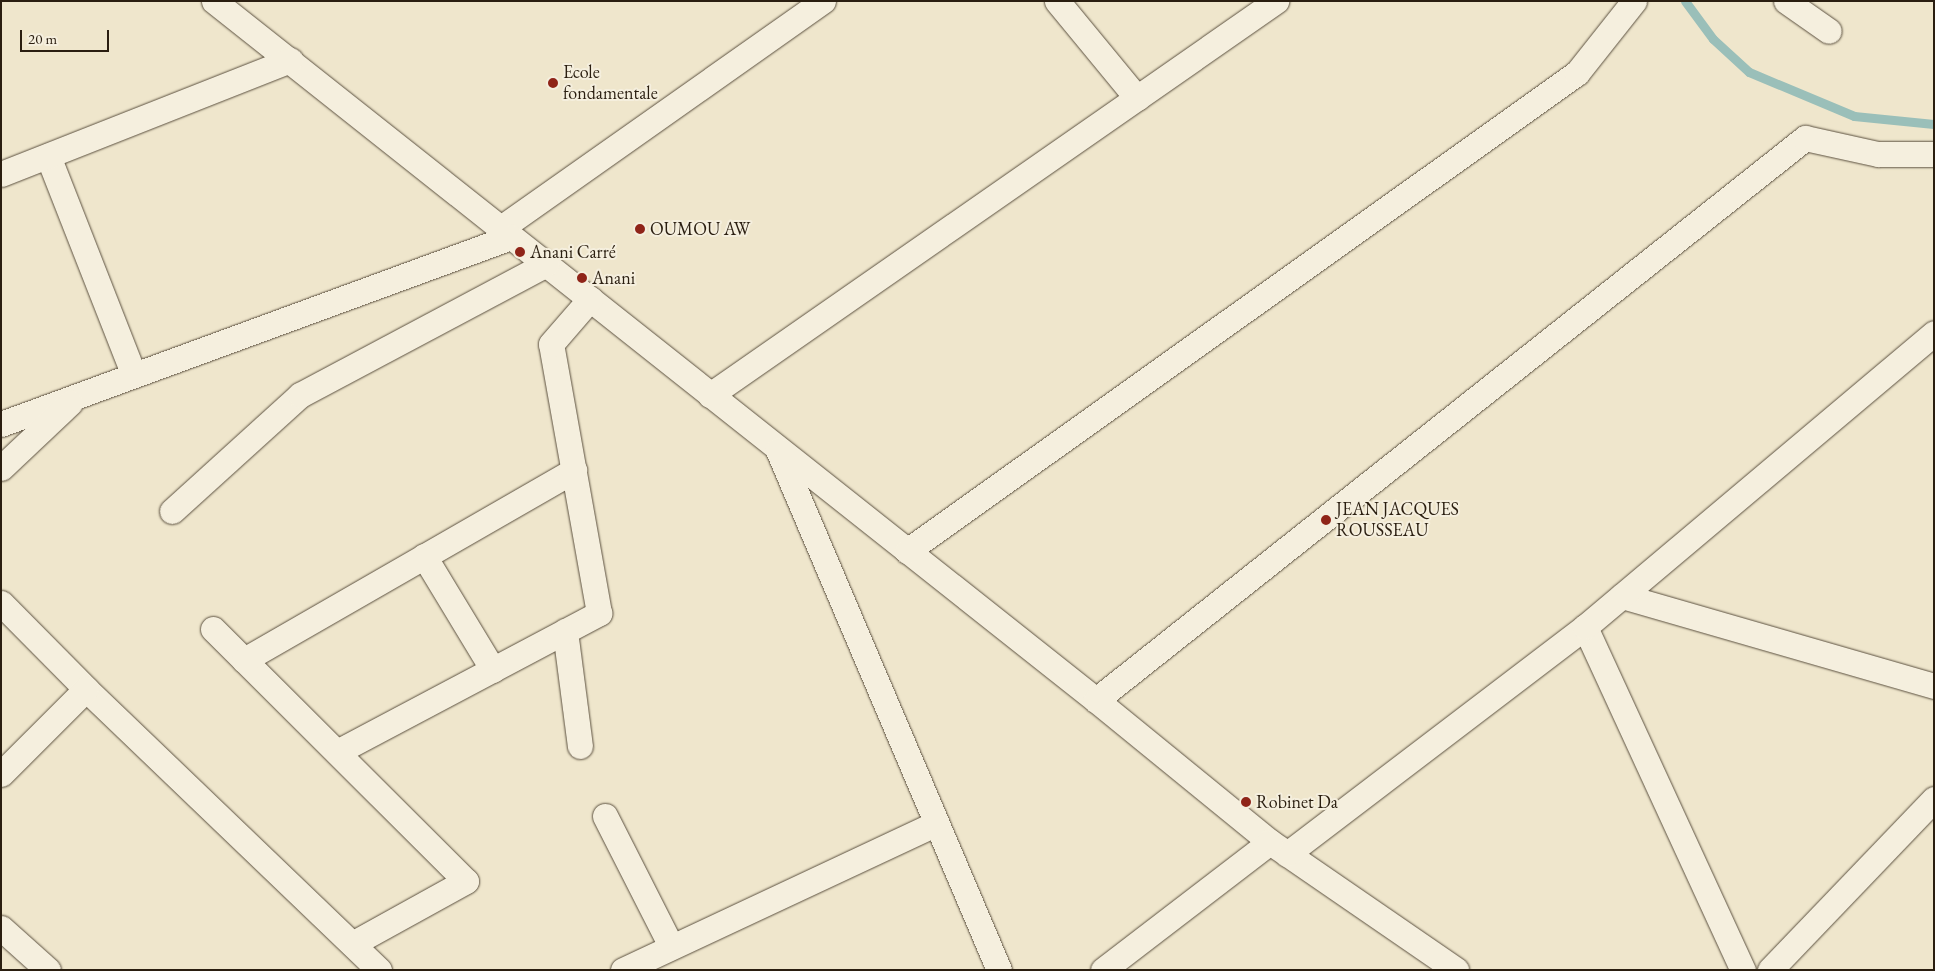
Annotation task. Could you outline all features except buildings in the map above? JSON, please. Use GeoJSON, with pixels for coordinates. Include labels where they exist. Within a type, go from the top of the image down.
{"type":"FeatureCollection","features":[{"type":"Feature","properties":{"kind":"street"},"geometry":{"type":"LineString","coordinates":[[214,1],[1096,700],[1278,848],[1456,970]]}},
{"type":"Feature","properties":{"kind":"street"},"geometry":{"type":"LineString","coordinates":[[1,424],[506,232],[823,1]]}},
{"type":"Feature","properties":{"kind":"street"},"geometry":{"type":"LineString","coordinates":[[1057,1],[1137,98]]}},
{"type":"Feature","properties":{"kind":"street"},"geometry":{"type":"LineString","coordinates":[[710,394],[1276,1]]}},
{"type":"Feature","properties":{"kind":"street"},"geometry":{"type":"LineString","coordinates":[[907,551],[1577,73],[1634,1]]}},
{"type":"Feature","properties":{"kind":"street"},"geometry":{"type":"LineString","coordinates":[[1786,1],[1829,31]]}},
{"type":"Feature","properties":{"kind":"street"},"geometry":{"type":"LineString","coordinates":[[1,174],[290,60]]}},
{"type":"Feature","properties":{"kind":"street"},"geometry":{"type":"LineString","coordinates":[[1096,700],[1805,138],[1878,154],[1934,154]]}},
{"type":"Feature","properties":{"kind":"street"},"geometry":{"type":"LineString","coordinates":[[48,156],[134,375]]}},
{"type":"Feature","properties":{"kind":"street"},"geometry":{"type":"LineString","coordinates":[[172,511],[300,395],[546,264]]}},
{"type":"Feature","properties":{"kind":"street"},"geometry":{"type":"LineString","coordinates":[[337,752],[599,614],[551,344],[590,299]]}},
{"type":"Feature","properties":{"kind":"street"},"geometry":{"type":"LineString","coordinates":[[1103,970],[1278,848],[1586,627],[1932,335]]}},
{"type":"Feature","properties":{"kind":"street"},"geometry":{"type":"LineString","coordinates":[[1,468],[78,396]]}},
{"type":"Feature","properties":{"kind":"street"},"geometry":{"type":"LineString","coordinates":[[777,448],[935,824],[999,970]]}},
{"type":"Feature","properties":{"kind":"street"},"geometry":{"type":"LineString","coordinates":[[244,660],[574,470]]}},
{"type":"Feature","properties":{"kind":"street"},"geometry":{"type":"LineString","coordinates":[[424,556],[493,670]]}},
{"type":"Feature","properties":{"kind":"street"},"geometry":{"type":"LineString","coordinates":[[1622,596],[1934,686]]}},
{"type":"Feature","properties":{"kind":"street"},"geometry":{"type":"LineString","coordinates":[[1,603],[86,689],[379,970]]}},
{"type":"Feature","properties":{"kind":"street"},"geometry":{"type":"LineString","coordinates":[[1586,627],[1743,970]]}},
{"type":"Feature","properties":{"kind":"street"},"geometry":{"type":"LineString","coordinates":[[213,629],[466,881],[352,944]]}},
{"type":"Feature","properties":{"kind":"street"},"geometry":{"type":"LineString","coordinates":[[565,631],[580,746]]}},
{"type":"Feature","properties":{"kind":"street"},"geometry":{"type":"LineString","coordinates":[[1,774],[86,689]]}},
{"type":"Feature","properties":{"kind":"street"},"geometry":{"type":"LineString","coordinates":[[1770,970],[1934,799]]}},
{"type":"Feature","properties":{"kind":"street"},"geometry":{"type":"LineString","coordinates":[[605,816],[671,946]]}},
{"type":"Feature","properties":{"kind":"street"},"geometry":{"type":"LineString","coordinates":[[638,966],[671,946],[935,824]]}},
{"type":"Feature","properties":{"kind":"street"},"geometry":{"type":"LineString","coordinates":[[1,928],[48,970]]}},
{"type":"Feature","properties":{"kind":"waterway"},"geometry":{"type":"LineString","coordinates":[[1685,1],[1713,39],[1749,72],[1854,116],[1934,124]]}},
{"type":"Feature","properties":{"kind":"place","name":"Ecole fondamentale"},"geometry":{"type":"Point","coordinates":[553,83]}},
{"type":"Feature","properties":{"kind":"place","name":"OUMOU AW"},"geometry":{"type":"Point","coordinates":[640,229]}},
{"type":"Feature","properties":{"kind":"place","name":"Anani Carré"},"geometry":{"type":"Point","coordinates":[520,252]}},
{"type":"Feature","properties":{"kind":"place","name":"Anani"},"geometry":{"type":"Point","coordinates":[582,278]}},
{"type":"Feature","properties":{"kind":"place","name":"JEAN JACQUES ROUSSEAU"},"geometry":{"type":"Point","coordinates":[1326,520]}},
{"type":"Feature","properties":{"kind":"place","name":"Robinet Da"},"geometry":{"type":"Point","coordinates":[1246,802]}}]}
